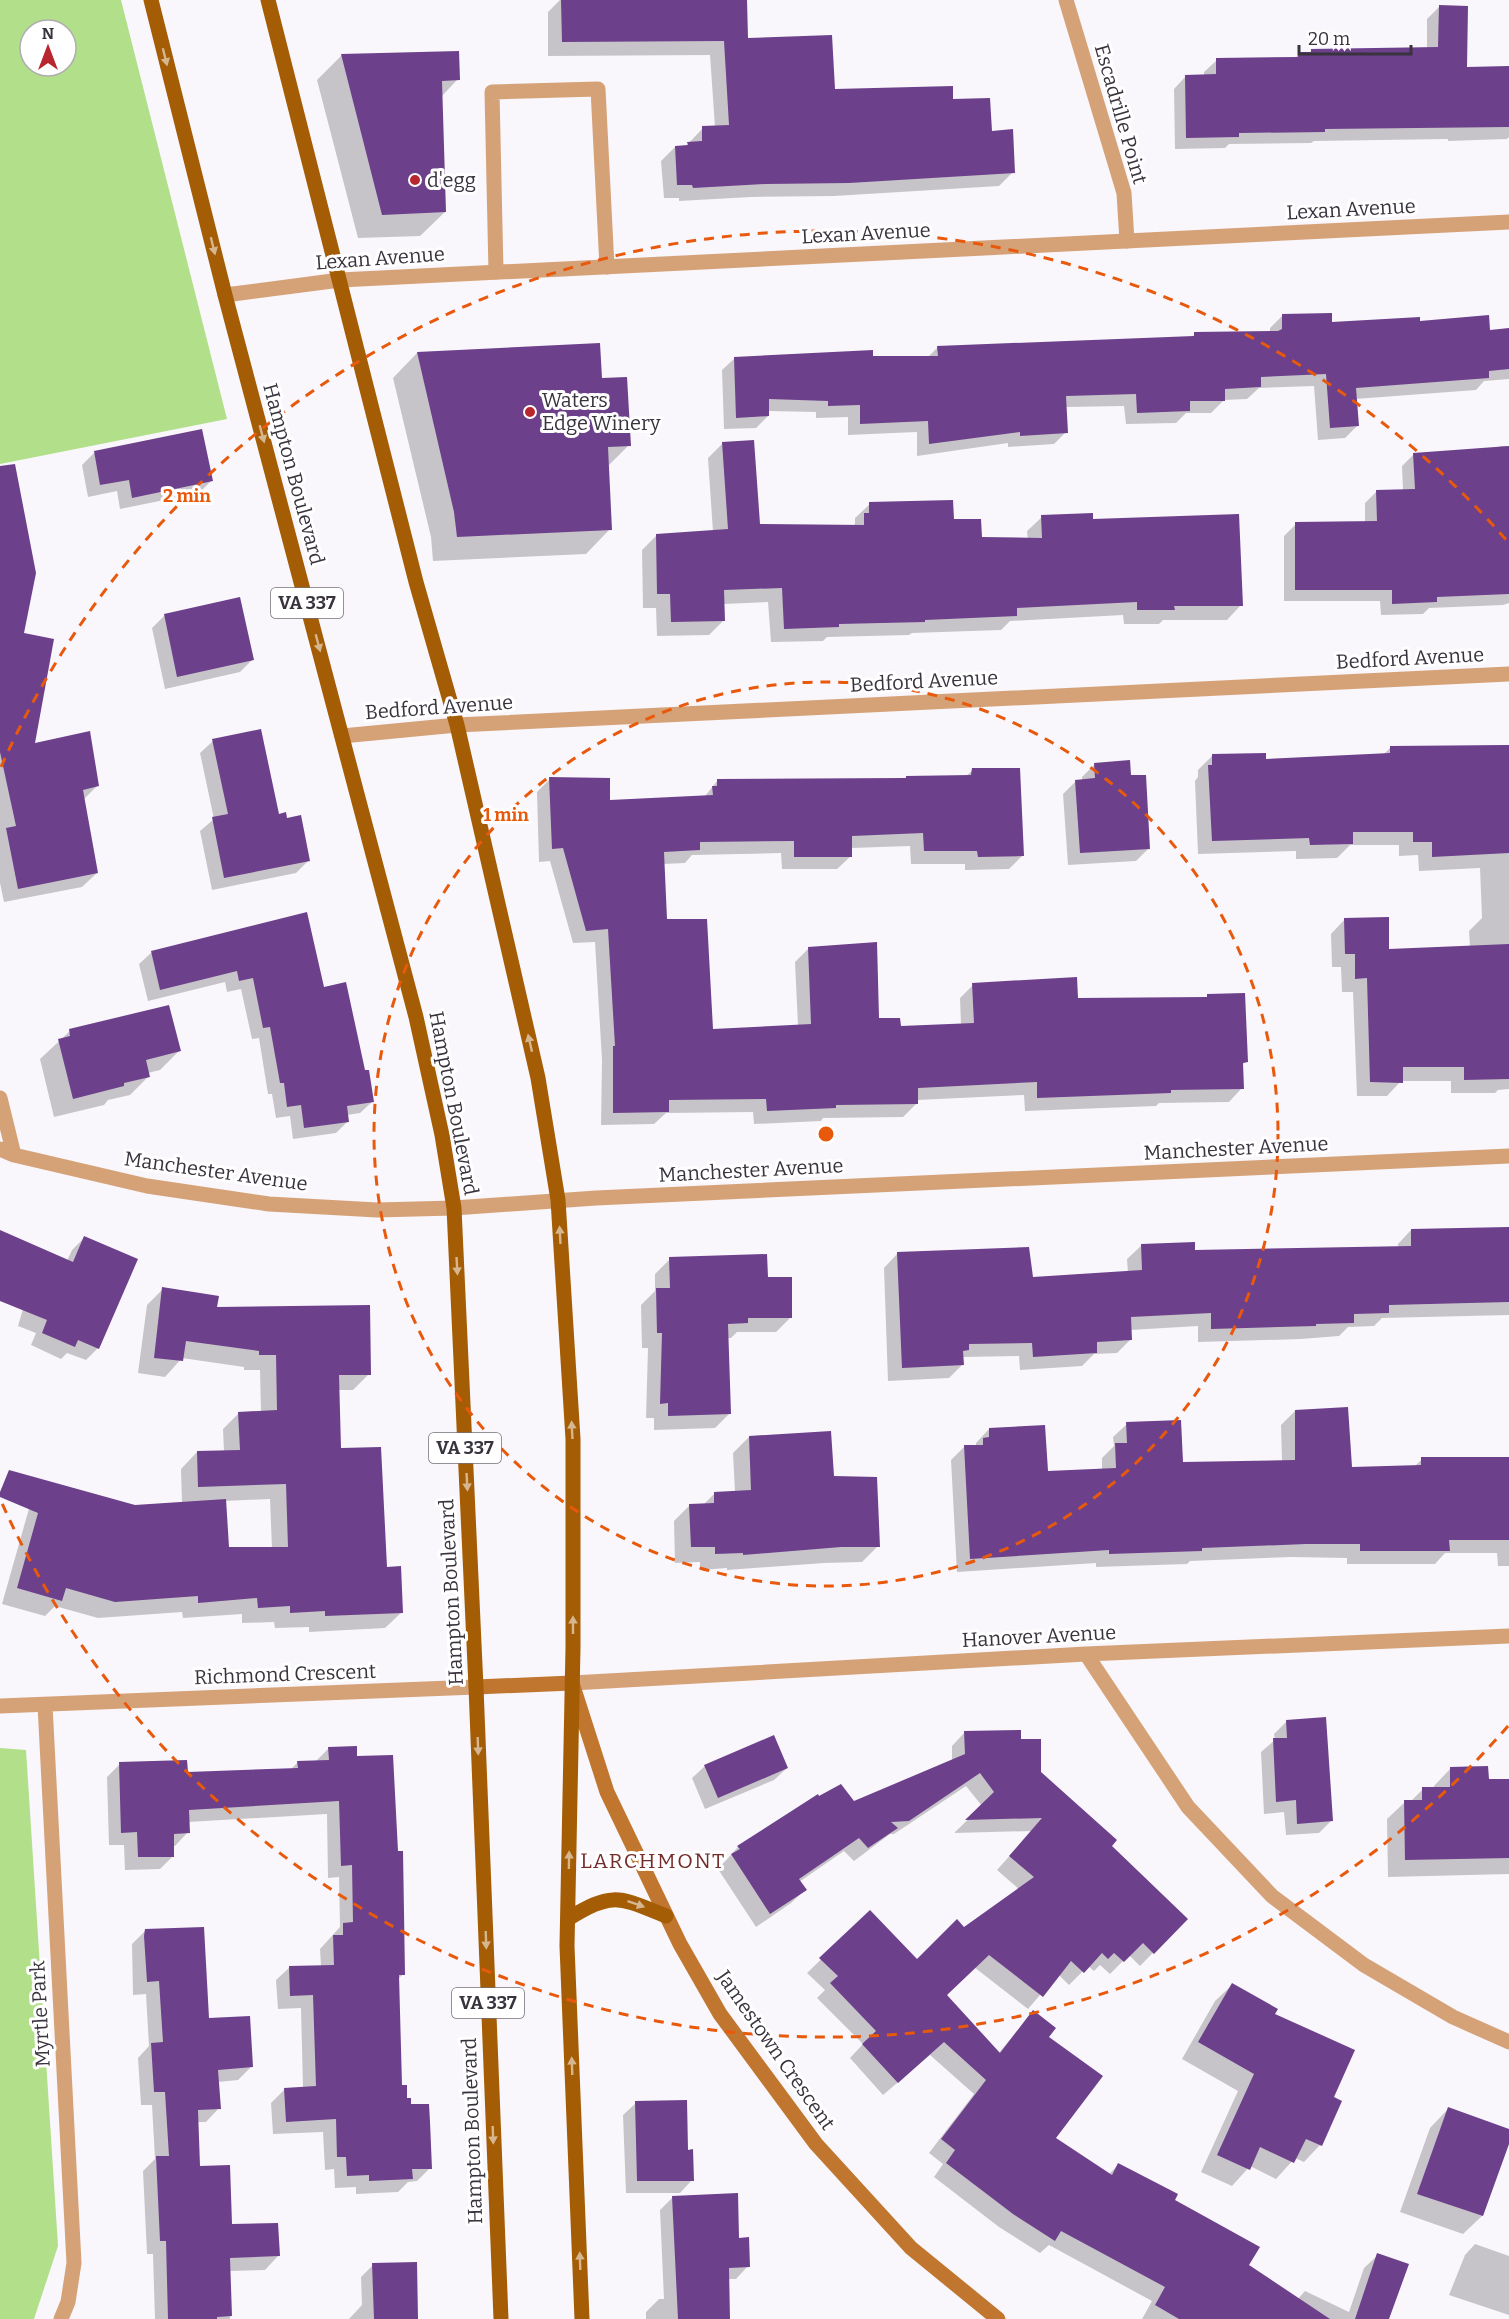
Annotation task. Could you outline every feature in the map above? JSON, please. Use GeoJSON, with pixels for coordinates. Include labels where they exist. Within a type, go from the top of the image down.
{"type":"FeatureCollection","features":[{"type":"Feature","properties":{"kind":"main road","name":"Hampton Boulevard"},"geometry":{"type":"LineString","coordinates":[[151,0],[225,295],[416,1017],[442,1135],[454,1208],[501,2319]]}},
{"type":"Feature","properties":{"kind":"main road"},"geometry":{"type":"LineString","coordinates":[[268,0],[416,582],[457,725],[538,1078],[558,1200],[573,1439],[568,1919],[582,2319]]}},
{"type":"Feature","properties":{"kind":"main road","name":"Richmond Crescent"},"geometry":{"type":"LineString","coordinates":[[476,1687],[572,1683]]}},
{"type":"Feature","properties":{"kind":"main road","name":"Jamestown Crescent"},"geometry":{"type":"LineString","coordinates":[[572,1683],[607,1792],[666,1916],[720,2014],[816,2144],[911,2248],[998,2319]]}},
{"type":"Feature","properties":{"kind":"main road"},"geometry":{"type":"LineString","coordinates":[[568,1919],[588,1906],[609,1899],[629,1901],[666,1916]]}},
{"type":"Feature","properties":{"kind":"street","name":"Escadrille Point"},"geometry":{"type":"LineString","coordinates":[[1066,0],[1124,193],[1127,241]]}},
{"type":"Feature","properties":{"kind":"street"},"geometry":{"type":"LineString","coordinates":[[496,272],[492,92],[598,89],[607,267]]}},
{"type":"Feature","properties":{"kind":"street","name":"Lexan Avenue"},"geometry":{"type":"LineString","coordinates":[[225,295],[340,280],[1509,222]]}},
{"type":"Feature","properties":{"kind":"street","name":"Bedford Avenue"},"geometry":{"type":"LineString","coordinates":[[342,736],[457,725],[1509,674]]}},
{"type":"Feature","properties":{"kind":"street"},"geometry":{"type":"LineString","coordinates":[[0,1098],[7,1152]]}},
{"type":"Feature","properties":{"kind":"street","name":"Manchester Avenue"},"geometry":{"type":"LineString","coordinates":[[7,1152],[147,1186],[269,1204],[377,1210],[1509,1156]]}},
{"type":"Feature","properties":{"kind":"street","name":"Hanover Avenue"},"geometry":{"type":"LineString","coordinates":[[572,1683],[1086,1654],[1509,1636]]}},
{"type":"Feature","properties":{"kind":"street"},"geometry":{"type":"LineString","coordinates":[[1086,1654],[1188,1807],[1272,1896],[1364,1965],[1453,2017],[1509,2042]]}},
{"type":"Feature","properties":{"kind":"street","name":"Richmond Crescent"},"geometry":{"type":"LineString","coordinates":[[0,1706],[476,1687]]}},
{"type":"Feature","properties":{"kind":"street","name":"Myrtle Park"},"geometry":{"type":"LineString","coordinates":[[45,1705],[74,2263],[68,2302],[61,2319]]}},
{"type":"Feature","properties":{"kind":"green space"},"geometry":{"type":"Polygon","coordinates":[[[0,0],[121,0],[227,419],[0,464],[0,0]]]}},
{"type":"Feature","properties":{"kind":"green space"},"geometry":{"type":"Polygon","coordinates":[[[0,1748],[26,1750],[58,2246],[34,2319],[0,2319],[0,1748]]]}},
{"type":"Feature","properties":{"kind":"building"},"geometry":{"type":"Polygon","coordinates":[[[561,0],[747,0],[748,38],[832,35],[835,89],[953,86],[953,99],[990,98],[992,131],[1013,129],[1015,173],[849,183],[693,188],[692,185],[677,185],[675,146],[702,141],[702,126],[729,125],[724,41],[562,42],[561,0]]]}},
{"type":"Feature","properties":{"kind":"building"},"geometry":{"type":"Polygon","coordinates":[[[1439,5],[1468,6],[1467,67],[1509,66],[1509,127],[1325,129],[1325,132],[1239,133],[1239,137],[1186,138],[1185,75],[1216,74],[1216,58],[1298,57],[1298,52],[1311,52],[1311,49],[1438,47],[1439,5]]]}},
{"type":"Feature","properties":{"kind":"building"},"geometry":{"type":"Polygon","coordinates":[[[459,51],[460,80],[442,81],[446,212],[382,215],[341,54],[459,51]]]}},
{"type":"Feature","properties":{"kind":"building"},"geometry":{"type":"Polygon","coordinates":[[[1332,313],[1332,322],[1420,317],[1420,321],[1489,315],[1490,330],[1509,328],[1509,369],[1489,371],[1489,378],[1356,388],[1359,426],[1330,428],[1326,374],[1261,377],[1261,387],[1225,389],[1225,401],[1190,401],[1190,411],[1137,413],[1136,394],[1066,396],[1068,433],[1020,436],[1020,432],[929,444],[928,421],[860,424],[860,405],[828,406],[828,401],[769,399],[769,416],[736,418],[734,357],[873,350],[873,356],[938,356],[937,346],[1194,336],[1194,332],[1278,331],[1282,329],[1282,314],[1332,313]]]}},
{"type":"Feature","properties":{"kind":"building","name":"Waters Edge Winery"},"geometry":{"type":"Polygon","coordinates":[[[600,343],[602,378],[627,377],[631,446],[608,447],[612,530],[457,537],[454,512],[417,352],[600,343]]]}},
{"type":"Feature","properties":{"kind":"building"},"geometry":{"type":"Polygon","coordinates":[[[202,429],[213,481],[132,498],[129,480],[100,485],[94,451],[202,429]]]}},
{"type":"Feature","properties":{"kind":"building"},"geometry":{"type":"Polygon","coordinates":[[[754,440],[760,524],[864,525],[864,513],[869,513],[869,502],[953,500],[954,519],[981,519],[982,537],[1042,538],[1041,515],[1093,513],[1093,519],[1239,514],[1243,606],[1174,606],[1175,610],[1137,610],[1137,602],[1017,608],[1017,616],[925,620],[925,622],[839,624],[839,627],[784,629],[782,588],[724,590],[725,621],[671,622],[670,594],[657,594],[656,534],[728,529],[722,442],[754,440]]]}},
{"type":"Feature","properties":{"kind":"building"},"geometry":{"type":"Polygon","coordinates":[[[1509,446],[1509,594],[1437,597],[1437,602],[1392,604],[1392,590],[1295,590],[1295,522],[1377,521],[1376,490],[1415,489],[1413,453],[1509,446]]]}},
{"type":"Feature","properties":{"kind":"building"},"geometry":{"type":"Polygon","coordinates":[[[15,464],[36,573],[24,633],[54,639],[35,743],[90,731],[99,786],[83,790],[98,873],[18,889],[6,828],[16,826],[0,752],[0,466],[15,464]]]}},
{"type":"Feature","properties":{"kind":"building"},"geometry":{"type":"Polygon","coordinates":[[[240,597],[254,660],[177,677],[164,614],[240,597]]]}},
{"type":"Feature","properties":{"kind":"building"},"geometry":{"type":"Polygon","coordinates":[[[261,729],[279,814],[286,812],[287,818],[301,815],[310,861],[224,878],[212,817],[228,814],[212,739],[261,729]]]}},
{"type":"Feature","properties":{"kind":"building"},"geometry":{"type":"Polygon","coordinates":[[[1509,745],[1509,853],[1432,857],[1432,842],[1413,842],[1413,832],[1353,832],[1353,844],[1310,845],[1309,838],[1212,841],[1208,765],[1212,765],[1212,754],[1266,753],[1266,759],[1390,753],[1390,746],[1509,745]]]}},
{"type":"Feature","properties":{"kind":"building"},"geometry":{"type":"Polygon","coordinates":[[[1130,760],[1131,775],[1146,775],[1150,849],[1080,853],[1075,780],[1095,778],[1094,763],[1130,760]]]}},
{"type":"Feature","properties":{"kind":"building"},"geometry":{"type":"Polygon","coordinates":[[[972,768],[1020,768],[1024,856],[978,857],[977,851],[924,851],[923,833],[852,836],[852,857],[794,857],[794,841],[700,842],[700,850],[664,852],[667,919],[707,919],[713,1029],[811,1024],[808,947],[877,942],[879,1018],[900,1018],[901,1026],[974,1023],[972,983],[1077,977],[1078,998],[1207,997],[1207,994],[1245,993],[1248,1062],[1243,1063],[1244,1089],[1171,1090],[1171,1093],[1037,1098],[1037,1082],[918,1088],[918,1104],[836,1105],[836,1108],[767,1111],[766,1099],[669,1100],[669,1112],[613,1113],[613,1046],[615,1046],[608,929],[586,931],[563,848],[552,849],[549,777],[610,778],[610,800],[713,795],[712,786],[717,786],[717,779],[906,778],[906,776],[971,775],[972,768]]]}},
{"type":"Feature","properties":{"kind":"building"},"geometry":{"type":"Polygon","coordinates":[[[307,912],[324,987],[346,982],[365,1070],[369,1070],[374,1102],[347,1106],[349,1122],[304,1128],[301,1105],[287,1107],[284,1083],[280,1083],[270,1027],[263,1028],[253,978],[239,981],[237,971],[160,990],[151,951],[307,912]]]}},
{"type":"Feature","properties":{"kind":"building"},"geometry":{"type":"Polygon","coordinates":[[[1389,917],[1389,949],[1509,944],[1509,1079],[1464,1080],[1464,1067],[1403,1067],[1403,1083],[1370,1082],[1367,978],[1355,979],[1355,954],[1345,954],[1344,918],[1389,917]]]}},
{"type":"Feature","properties":{"kind":"building"},"geometry":{"type":"Polygon","coordinates":[[[169,1005],[181,1051],[146,1060],[150,1077],[73,1099],[58,1039],[70,1036],[69,1029],[169,1005]]]}},
{"type":"Feature","properties":{"kind":"building"},"geometry":{"type":"Polygon","coordinates":[[[1509,1227],[1509,1302],[1389,1305],[1389,1313],[1354,1314],[1354,1323],[1316,1324],[1316,1326],[1211,1329],[1211,1313],[1131,1317],[1132,1340],[1097,1342],[1097,1353],[1033,1357],[1032,1343],[969,1344],[969,1350],[963,1351],[964,1365],[902,1368],[897,1252],[1029,1247],[1033,1277],[1142,1270],[1141,1244],[1195,1242],[1195,1250],[1411,1246],[1411,1229],[1509,1227]]]}},
{"type":"Feature","properties":{"kind":"building"},"geometry":{"type":"Polygon","coordinates":[[[0,1230],[73,1262],[84,1236],[138,1259],[99,1349],[78,1340],[75,1347],[42,1333],[47,1320],[0,1301],[0,1230]]]}},
{"type":"Feature","properties":{"kind":"building"},"geometry":{"type":"Polygon","coordinates":[[[767,1254],[768,1277],[792,1277],[792,1318],[748,1318],[748,1323],[728,1324],[731,1414],[668,1416],[668,1403],[660,1404],[662,1333],[657,1333],[656,1288],[670,1288],[669,1257],[767,1254]]]}},
{"type":"Feature","properties":{"kind":"building"},"geometry":{"type":"Polygon","coordinates":[[[162,1287],[219,1296],[217,1307],[370,1305],[371,1375],[339,1375],[341,1448],[381,1447],[387,1567],[401,1566],[403,1613],[325,1616],[325,1611],[290,1613],[290,1606],[258,1608],[257,1598],[198,1603],[198,1596],[115,1602],[66,1588],[62,1601],[17,1588],[38,1513],[0,1497],[9,1470],[135,1505],[226,1499],[229,1547],[288,1547],[286,1484],[198,1487],[197,1451],[240,1450],[238,1412],[277,1410],[276,1355],[259,1355],[259,1351],[186,1341],[183,1361],[154,1358],[162,1287]]]}},
{"type":"Feature","properties":{"kind":"building"},"geometry":{"type":"Polygon","coordinates":[[[1348,1407],[1352,1467],[1421,1465],[1421,1457],[1509,1457],[1509,1540],[1449,1540],[1450,1551],[1360,1551],[1360,1544],[1306,1544],[1109,1554],[1109,1550],[970,1559],[964,1445],[983,1445],[983,1438],[989,1437],[989,1428],[1045,1425],[1048,1471],[1116,1468],[1115,1443],[1127,1443],[1126,1422],[1181,1420],[1183,1462],[1295,1460],[1295,1410],[1348,1407]]]}},
{"type":"Feature","properties":{"kind":"building"},"geometry":{"type":"Polygon","coordinates":[[[831,1431],[834,1476],[877,1477],[880,1547],[841,1547],[743,1555],[743,1553],[715,1554],[715,1547],[691,1547],[689,1504],[714,1503],[714,1492],[751,1490],[749,1436],[831,1431]]]}},
{"type":"Feature","properties":{"kind":"building"},"geometry":{"type":"Polygon","coordinates":[[[1326,1717],[1333,1821],[1297,1824],[1296,1800],[1276,1802],[1273,1738],[1287,1738],[1286,1720],[1326,1717]]]}},
{"type":"Feature","properties":{"kind":"building"},"geometry":{"type":"Polygon","coordinates":[[[1021,1730],[1021,1739],[1041,1739],[1041,1772],[1117,1840],[1112,1846],[1188,1919],[1154,1954],[1143,1943],[1124,1962],[1114,1953],[1108,1959],[1102,1953],[1084,1973],[1071,1961],[1043,1997],[989,1955],[947,1995],[1000,2053],[1033,2010],[1056,2028],[1049,2037],[1103,2076],[1056,2138],[1112,2175],[1118,2163],[1178,2194],[1175,2200],[1260,2247],[1249,2265],[1330,2319],[1179,2319],[1155,2305],[1165,2287],[1061,2231],[1055,2241],[1013,2214],[946,2163],[955,2150],[941,2139],[986,2080],[944,2042],[898,2083],[862,2044],[876,2031],[830,1983],[838,1976],[819,1958],[870,1910],[917,1959],[957,1919],[964,1927],[1034,1877],[1009,1856],[1042,1818],[965,1820],[994,1792],[980,1773],[909,1821],[891,1822],[898,1828],[868,1848],[859,1838],[799,1879],[807,1890],[770,1914],[731,1854],[740,1849],[737,1846],[818,1794],[819,1796],[841,1784],[854,1801],[965,1754],[964,1731],[1021,1730]]]}},
{"type":"Feature","properties":{"kind":"building"},"geometry":{"type":"Polygon","coordinates":[[[774,1735],[788,1768],[718,1798],[704,1765],[774,1735]]]}},
{"type":"Feature","properties":{"kind":"building"},"geometry":{"type":"Polygon","coordinates":[[[357,1746],[357,1756],[393,1755],[398,1851],[403,1851],[405,1975],[399,1975],[402,2085],[407,2085],[407,2098],[411,2098],[411,2104],[429,2104],[430,2122],[432,2169],[412,2169],[413,2179],[369,2181],[369,2175],[347,2176],[346,2157],[337,2157],[336,2119],[286,2122],[284,2088],[316,2086],[313,1995],[290,1996],[289,1966],[334,1965],[333,1935],[343,1935],[343,1923],[353,1922],[352,1865],[341,1866],[339,1801],[189,1810],[190,1833],[174,1834],[174,1857],[138,1857],[137,1832],[121,1833],[119,1762],[187,1760],[188,1772],[298,1768],[297,1761],[329,1760],[328,1747],[357,1746]]]}},
{"type":"Feature","properties":{"kind":"building"},"geometry":{"type":"Polygon","coordinates":[[[1488,1766],[1489,1779],[1509,1779],[1509,1858],[1405,1860],[1404,1800],[1422,1800],[1422,1787],[1450,1787],[1450,1767],[1488,1766]]]}},
{"type":"Feature","properties":{"kind":"building"},"geometry":{"type":"Polygon","coordinates":[[[204,1927],[209,2018],[250,2016],[253,2067],[218,2070],[221,2109],[198,2110],[200,2166],[230,2165],[232,2224],[278,2223],[280,2256],[230,2258],[232,2316],[217,2317],[217,2319],[168,2319],[166,2241],[160,2241],[156,2156],[169,2156],[165,2092],[154,2092],[151,2043],[163,2042],[159,1981],[147,1982],[144,1936],[145,1929],[204,1927]]]}},
{"type":"Feature","properties":{"kind":"building"},"geometry":{"type":"Polygon","coordinates":[[[1232,1983],[1278,2009],[1275,2014],[1355,2050],[1334,2097],[1342,2101],[1322,2146],[1306,2139],[1294,2163],[1260,2147],[1250,2170],[1217,2155],[1254,2074],[1198,2042],[1232,1983]]]}},
{"type":"Feature","properties":{"kind":"building"},"geometry":{"type":"Polygon","coordinates":[[[687,2100],[688,2150],[693,2149],[694,2181],[637,2181],[635,2101],[687,2100]]]}},
{"type":"Feature","properties":{"kind":"building"},"geometry":{"type":"Polygon","coordinates":[[[1448,2107],[1509,2129],[1509,2144],[1483,2216],[1417,2194],[1448,2107]]]}},
{"type":"Feature","properties":{"kind":"building"},"geometry":{"type":"Polygon","coordinates":[[[738,2193],[739,2238],[749,2237],[750,2267],[729,2268],[730,2319],[678,2319],[672,2196],[738,2193]]]}},
{"type":"Feature","properties":{"kind":"building"},"geometry":{"type":"Polygon","coordinates":[[[1377,2253],[1409,2264],[1389,2319],[1355,2319],[1377,2253]]]}},
{"type":"Feature","properties":{"kind":"building"},"geometry":{"type":"Polygon","coordinates":[[[417,2262],[418,2319],[374,2319],[372,2263],[417,2262]]]}},
{"type":"Feature","properties":{"kind":"place","name":"d'egg"},"geometry":{"type":"Point","coordinates":[415,180]}},
{"type":"Feature","properties":{"kind":"place","name":"Waters Edge Winery"},"geometry":{"type":"Point","coordinates":[530,412]}},
{"type":"Feature","properties":{"kind":"district","name":"LARCHMONT"},"geometry":{"type":"Point","coordinates":[653,1861]}}]}
